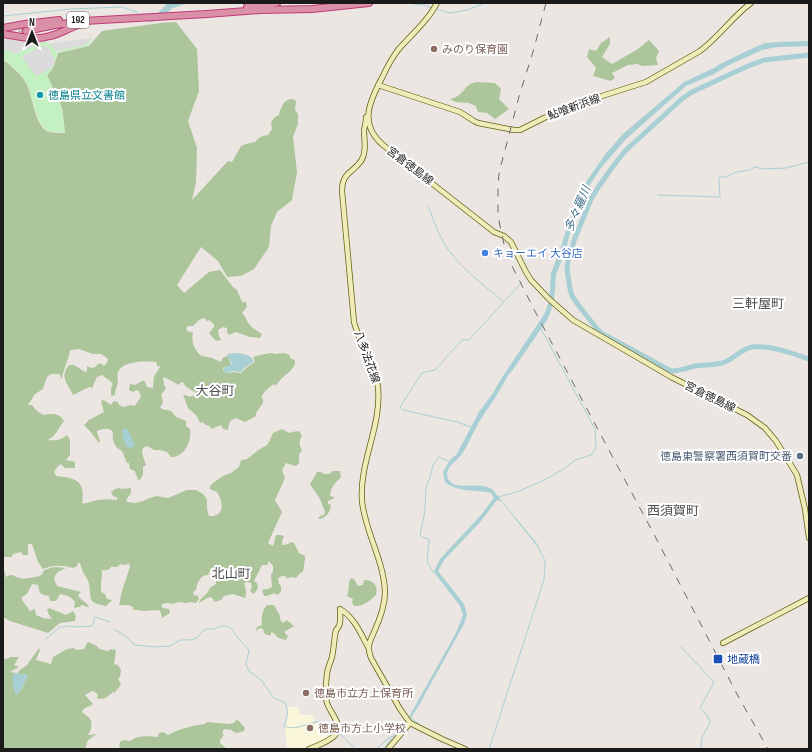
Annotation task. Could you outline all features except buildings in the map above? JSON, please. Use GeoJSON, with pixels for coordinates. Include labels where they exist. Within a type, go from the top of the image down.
{"type":"FeatureCollection","features":[{"type":"Feature","properties":{"kind":"highway","name":"192"},"geometry":{"type":"LineString","coordinates":[[207,13],[277,3]]}},
{"type":"Feature","properties":{"kind":"highway","name":"192"},"geometry":{"type":"LineString","coordinates":[[132,17],[70,23],[25,30],[58,22],[97,18],[312,9],[369,3]]}},
{"type":"Feature","properties":{"kind":"highway"},"geometry":{"type":"LineString","coordinates":[[3,28],[24,24],[97,18]]}},
{"type":"Feature","properties":{"kind":"highway"},"geometry":{"type":"LineString","coordinates":[[3,34],[24,38],[41,38],[50,36],[73,26],[114,19]]}},
{"type":"Feature","properties":{"kind":"main road"},"geometry":{"type":"LineString","coordinates":[[368,117],[370,105],[378,85],[397,51],[422,24],[438,3]]}},
{"type":"Feature","properties":{"kind":"main road","name":"鮎喰新浜線"},"geometry":{"type":"LineString","coordinates":[[378,85],[460,112],[478,123],[517,131],[544,118],[652,79],[706,47],[751,3]]}},
{"type":"Feature","properties":{"kind":"main road","name":"八多法花線"},"geometry":{"type":"LineString","coordinates":[[368,117],[366,117],[364,129],[363,156],[359,164],[345,177],[342,185],[354,322],[375,372],[378,388],[378,407],[362,491],[364,511],[383,578],[385,591],[381,616],[368,647]]}},
{"type":"Feature","properties":{"kind":"main road","name":"宮倉徳島線"},"geometry":{"type":"LineString","coordinates":[[368,117],[372,132],[379,142],[494,232],[507,239],[513,246],[526,272],[553,303],[573,320],[671,377],[747,415],[765,428],[776,441],[797,475],[804,505],[809,538]]}},
{"type":"Feature","properties":{"kind":"main road"},"geometry":{"type":"LineString","coordinates":[[722,643],[809,598]]}},
{"type":"Feature","properties":{"kind":"main road"},"geometry":{"type":"LineString","coordinates":[[309,749],[326,742],[337,733],[338,730],[338,725],[328,705],[326,691],[327,673],[332,656],[336,630],[340,625],[340,609],[352,618],[368,647],[371,658],[400,709],[410,723],[465,749]]}},
{"type":"Feature","properties":{"kind":"main road"},"geometry":{"type":"LineString","coordinates":[[388,749],[410,723]]}},
{"type":"Feature","properties":{"kind":"shaded area"},"geometry":{"type":"Polygon","coordinates":[[[3,36],[28,42],[44,42],[15,54],[3,49],[3,36]]]}},
{"type":"Feature","properties":{"kind":"shaded area"},"geometry":{"type":"Polygon","coordinates":[[[90,38],[88,43],[85,45],[55,51],[50,44],[90,38]]]}},
{"type":"Feature","properties":{"kind":"shaded area"},"geometry":{"type":"Polygon","coordinates":[[[45,45],[46,47],[48,46],[55,61],[52,68],[36,76],[22,56],[45,45]]]}},
{"type":"Feature","properties":{"kind":"shaded area","name":"徳島市方上小学校"},"geometry":{"type":"Polygon","coordinates":[[[288,707],[299,707],[300,715],[313,715],[314,724],[333,724],[336,726],[336,731],[326,740],[307,749],[287,749],[285,726],[288,717],[288,707]]]}},
{"type":"Feature","properties":{"kind":"green space"},"geometry":{"type":"Polygon","coordinates":[[[176,22],[197,49],[199,91],[188,121],[197,148],[196,183],[192,200],[228,161],[232,162],[241,146],[255,142],[259,138],[268,135],[272,129],[271,122],[279,115],[282,106],[287,100],[293,99],[296,101],[295,110],[298,114],[298,124],[293,137],[297,172],[292,200],[277,212],[271,226],[269,247],[254,269],[241,276],[227,277],[218,261],[201,247],[177,285],[184,293],[209,272],[220,270],[232,286],[237,290],[242,302],[246,302],[247,307],[242,313],[248,323],[262,334],[260,338],[250,337],[236,332],[229,335],[227,328],[223,327],[218,330],[221,340],[216,341],[209,333],[214,327],[214,324],[204,318],[199,320],[193,326],[188,326],[186,329],[189,332],[193,332],[192,339],[194,346],[202,356],[221,362],[224,357],[228,356],[231,365],[223,368],[226,373],[241,373],[255,362],[253,357],[270,353],[284,353],[290,355],[290,358],[295,360],[295,363],[291,370],[275,386],[274,384],[268,388],[261,397],[263,399],[263,403],[256,413],[256,416],[245,422],[237,418],[231,420],[228,430],[223,429],[221,425],[211,429],[210,426],[202,422],[200,423],[197,416],[188,408],[183,394],[193,396],[196,393],[185,386],[184,383],[181,382],[179,385],[163,377],[166,388],[161,395],[163,401],[160,407],[171,411],[176,417],[186,421],[186,426],[190,429],[189,443],[184,451],[171,457],[167,452],[154,450],[147,446],[143,448],[142,453],[146,465],[143,467],[143,475],[139,481],[135,471],[130,469],[129,463],[127,463],[122,451],[117,448],[114,443],[113,432],[108,429],[97,431],[100,441],[99,443],[84,425],[89,420],[104,412],[101,401],[104,400],[111,405],[114,401],[118,402],[119,405],[124,407],[130,405],[135,406],[141,397],[139,391],[136,390],[133,392],[129,390],[130,384],[135,385],[144,380],[147,387],[153,388],[154,376],[161,365],[158,367],[156,362],[141,362],[131,363],[122,367],[117,376],[118,382],[115,395],[111,396],[111,388],[113,384],[102,375],[97,377],[92,388],[89,387],[73,395],[65,380],[65,373],[69,365],[74,365],[85,372],[87,371],[87,366],[91,368],[100,363],[104,366],[108,360],[101,354],[93,354],[79,349],[70,350],[62,379],[59,374],[51,374],[47,377],[43,389],[35,394],[28,405],[32,405],[43,415],[55,414],[60,416],[64,421],[55,434],[48,440],[58,440],[67,435],[70,440],[70,455],[66,460],[75,462],[75,468],[65,468],[61,464],[54,472],[56,476],[74,479],[81,485],[83,495],[82,503],[103,499],[117,500],[117,497],[112,495],[111,492],[119,488],[131,488],[131,493],[126,500],[128,502],[136,503],[157,496],[168,498],[187,490],[196,490],[203,494],[207,499],[209,516],[219,513],[222,505],[217,493],[210,489],[210,486],[213,483],[239,467],[241,460],[247,459],[267,445],[273,433],[282,429],[289,433],[299,431],[302,436],[300,445],[302,451],[299,454],[299,463],[296,466],[286,463],[282,470],[285,478],[275,500],[282,512],[268,543],[273,546],[276,535],[284,536],[282,545],[289,544],[290,542],[294,543],[299,553],[305,556],[305,559],[303,572],[296,578],[290,577],[288,579],[285,576],[282,576],[278,578],[281,586],[281,592],[277,595],[274,593],[264,596],[262,590],[272,587],[271,574],[273,572],[273,566],[269,561],[267,565],[262,565],[254,581],[257,583],[258,588],[254,594],[250,591],[252,587],[251,583],[247,582],[244,583],[246,591],[245,598],[233,594],[224,596],[221,600],[215,602],[211,597],[199,603],[210,588],[216,584],[216,572],[214,568],[211,569],[208,575],[203,576],[199,580],[196,590],[193,592],[199,599],[196,603],[178,602],[173,604],[162,604],[162,608],[169,609],[170,613],[162,618],[159,610],[133,610],[133,607],[129,605],[119,605],[130,567],[129,563],[126,565],[121,564],[117,567],[112,566],[107,570],[102,570],[101,592],[105,594],[107,599],[112,600],[106,606],[95,603],[91,600],[89,582],[80,563],[73,568],[58,566],[43,569],[38,562],[32,544],[28,544],[28,555],[23,555],[21,552],[13,554],[12,557],[4,557],[3,561],[3,61],[5,61],[16,71],[26,83],[36,116],[43,127],[49,132],[65,133],[62,108],[47,75],[53,68],[58,53],[89,46],[102,31],[176,22]]]}},
{"type":"Feature","properties":{"kind":"green space"},"geometry":{"type":"Polygon","coordinates":[[[3,36],[30,41],[45,41],[50,44],[92,38],[88,46],[57,52],[53,67],[47,75],[62,109],[65,132],[51,132],[43,126],[37,115],[26,82],[17,70],[3,60],[3,36]]]}},
{"type":"Feature","properties":{"kind":"green space"},"geometry":{"type":"Polygon","coordinates":[[[610,37],[610,44],[602,57],[612,64],[638,49],[649,40],[659,51],[656,58],[658,65],[628,65],[612,73],[615,78],[611,81],[593,76],[596,68],[587,57],[589,49],[596,51],[601,43],[610,37]]]}},
{"type":"Feature","properties":{"kind":"green space"},"geometry":{"type":"Polygon","coordinates":[[[477,82],[495,83],[501,89],[499,99],[509,109],[495,119],[487,113],[478,112],[476,106],[469,103],[455,102],[450,99],[462,93],[468,85],[477,82]]]}},
{"type":"Feature","properties":{"kind":"green space"},"geometry":{"type":"Polygon","coordinates":[[[333,471],[340,471],[341,477],[331,490],[330,496],[334,497],[328,501],[328,504],[331,505],[329,512],[325,517],[320,519],[318,518],[324,515],[325,512],[320,499],[310,484],[317,472],[329,474],[333,471]]]}},
{"type":"Feature","properties":{"kind":"green space"},"geometry":{"type":"Polygon","coordinates":[[[54,567],[66,568],[57,573],[54,579],[57,586],[81,592],[78,595],[89,607],[82,605],[74,608],[75,602],[69,596],[60,594],[56,601],[50,601],[49,596],[40,593],[38,585],[32,584],[27,594],[22,597],[22,600],[30,611],[35,609],[36,615],[43,618],[52,619],[47,610],[49,608],[66,615],[73,611],[76,616],[75,621],[60,623],[48,633],[10,621],[3,617],[3,570],[6,577],[12,575],[24,579],[40,576],[43,571],[54,567]]]}},
{"type":"Feature","properties":{"kind":"green space"},"geometry":{"type":"Polygon","coordinates":[[[351,578],[354,579],[358,586],[363,585],[364,580],[373,582],[376,586],[376,595],[366,603],[354,606],[352,602],[353,599],[347,596],[351,578]]]}},
{"type":"Feature","properties":{"kind":"green space"},"geometry":{"type":"Polygon","coordinates":[[[267,605],[274,605],[283,623],[287,620],[294,626],[284,632],[288,636],[286,640],[279,638],[271,632],[271,635],[267,635],[264,633],[263,629],[260,628],[256,631],[257,627],[262,625],[262,614],[267,605]]]}},
{"type":"Feature","properties":{"kind":"green space"},"geometry":{"type":"Polygon","coordinates":[[[88,642],[97,646],[99,649],[108,651],[111,649],[116,650],[114,664],[118,665],[121,670],[120,677],[118,678],[121,685],[114,693],[113,692],[106,698],[102,699],[97,698],[98,695],[92,691],[85,695],[93,704],[84,709],[82,712],[91,721],[90,732],[88,735],[97,734],[88,740],[85,749],[3,749],[3,660],[11,657],[19,657],[14,665],[19,667],[10,672],[17,673],[27,665],[39,648],[40,650],[36,660],[51,664],[53,657],[67,649],[84,649],[88,642]],[[15,673],[13,675],[13,684],[16,695],[22,689],[28,676],[15,673]]]}},
{"type":"Feature","properties":{"kind":"green space"},"geometry":{"type":"Polygon","coordinates":[[[236,720],[239,721],[245,728],[244,731],[236,733],[231,730],[224,729],[222,733],[224,735],[220,740],[220,743],[227,749],[119,749],[120,742],[123,740],[130,741],[143,736],[158,737],[159,733],[163,732],[168,735],[186,728],[205,724],[207,722],[229,724],[234,723],[236,720]]]}},
{"type":"Feature","properties":{"kind":"water"},"geometry":{"type":"Polygon","coordinates":[[[161,3],[188,3],[173,8],[159,19],[158,13],[166,5],[161,3]]]}},
{"type":"Feature","properties":{"kind":"water"},"geometry":{"type":"Polygon","coordinates":[[[809,41],[809,46],[777,47],[762,50],[686,86],[626,139],[601,168],[587,189],[579,207],[556,275],[554,298],[547,320],[509,374],[480,421],[464,451],[451,466],[447,474],[449,480],[453,484],[464,486],[482,486],[488,487],[492,490],[538,545],[537,546],[501,501],[497,500],[481,521],[444,560],[438,571],[464,604],[467,614],[464,624],[410,719],[409,717],[456,633],[463,615],[460,606],[434,572],[440,559],[481,515],[494,498],[491,493],[455,488],[445,482],[443,472],[450,460],[457,454],[479,412],[545,313],[550,291],[551,273],[573,209],[583,187],[607,152],[623,134],[684,82],[765,43],[809,41]]]}},
{"type":"Feature","properties":{"kind":"water"},"geometry":{"type":"Polygon","coordinates":[[[236,353],[249,356],[254,362],[245,367],[241,372],[232,371],[226,373],[223,370],[224,368],[232,364],[227,354],[236,353]]]}},
{"type":"Feature","properties":{"kind":"water"},"geometry":{"type":"Polygon","coordinates":[[[126,428],[135,446],[128,449],[122,435],[123,430],[126,428]]]}},
{"type":"Feature","properties":{"kind":"water"},"geometry":{"type":"Polygon","coordinates":[[[15,673],[28,676],[20,691],[16,695],[13,687],[13,674],[15,673]]]}},
{"type":"Feature","properties":{"kind":"waterway"},"geometry":{"type":"LineString","coordinates":[[436,9],[450,13],[467,10],[485,3]]}},
{"type":"Feature","properties":{"kind":"waterway"},"geometry":{"type":"LineString","coordinates":[[414,4],[432,8]]}},
{"type":"Feature","properties":{"kind":"waterway"},"geometry":{"type":"LineString","coordinates":[[3,16],[71,9],[122,7],[137,12],[140,15]]}},
{"type":"Feature","properties":{"kind":"waterway"},"geometry":{"type":"LineString","coordinates":[[145,20],[152,22],[155,19]]}},
{"type":"Feature","properties":{"kind":"waterway","name":"多々羅川"},"geometry":{"type":"LineString","coordinates":[[809,55],[764,60],[692,92],[683,98],[625,151],[599,186],[591,199],[575,238],[567,269],[572,296],[598,330],[671,371],[699,365],[721,363],[752,347],[773,348],[809,359]]}},
{"type":"Feature","properties":{"kind":"waterway"},"geometry":{"type":"LineString","coordinates":[[658,195],[720,197],[720,177],[750,170],[755,167],[764,169],[786,168],[809,162]]}},
{"type":"Feature","properties":{"kind":"waterway"},"geometry":{"type":"LineString","coordinates":[[428,206],[441,238],[453,256],[473,276],[503,301]]}},
{"type":"Feature","properties":{"kind":"waterway"},"geometry":{"type":"LineString","coordinates":[[471,427],[457,422],[403,410],[400,407],[422,373],[435,370],[462,340],[469,340],[522,282]]}},
{"type":"Feature","properties":{"kind":"waterway"},"geometry":{"type":"LineString","coordinates":[[498,497],[517,492],[542,481],[564,469],[575,460],[591,455],[596,448],[595,429],[541,329]]}},
{"type":"Feature","properties":{"kind":"waterway"},"geometry":{"type":"LineString","coordinates":[[436,572],[432,571],[427,561],[429,539],[420,535],[425,511],[426,487],[433,465],[439,457],[448,461]]}},
{"type":"Feature","properties":{"kind":"waterway"},"geometry":{"type":"LineString","coordinates":[[489,749],[544,580],[545,561],[537,545]]}},
{"type":"Feature","properties":{"kind":"waterway"},"geometry":{"type":"LineString","coordinates":[[46,639],[60,627],[91,626],[95,617],[110,622]]}},
{"type":"Feature","properties":{"kind":"waterway"},"geometry":{"type":"LineString","coordinates":[[115,630],[126,636],[135,645],[155,647],[170,646],[180,640],[197,638],[204,630],[227,626],[232,629],[249,650],[246,664],[249,671],[261,680],[274,698],[285,703],[287,714],[284,726],[292,728],[318,722],[336,724]]}},
{"type":"Feature","properties":{"kind":"waterway"},"geometry":{"type":"LineString","coordinates":[[681,647],[714,682],[700,708],[710,720],[710,723],[702,737],[701,749]]}},
{"type":"Feature","properties":{"kind":"waterway"},"geometry":{"type":"LineString","coordinates":[[411,718],[423,727]]}},
{"type":"Feature","properties":{"kind":"waterway"},"geometry":{"type":"LineString","coordinates":[[384,749],[394,735],[403,726]]}},
{"type":"Feature","properties":{"kind":"waterway"},"geometry":{"type":"LineString","coordinates":[[339,733],[356,749]]}},
{"type":"Feature","properties":{"kind":"waterway"},"geometry":{"type":"LineString","coordinates":[[376,749],[393,736]]}},
{"type":"Feature","properties":{"kind":"waterway"},"geometry":{"type":"LineString","coordinates":[[464,746],[471,749]]}},
{"type":"Feature","properties":{"kind":"tunnel"},"geometry":{"type":"LineString","coordinates":[[10,35],[26,31]]}},
{"type":"Feature","properties":{"kind":"railway"},"geometry":{"type":"LineString","coordinates":[[546,3],[499,173],[498,214],[506,253],[540,321],[657,540],[738,696],[768,749]]}},
{"type":"Feature","properties":{"kind":"place","name":"みのり保育園"},"geometry":{"type":"Point","coordinates":[434,49]}},
{"type":"Feature","properties":{"kind":"place","name":"徳島県立文書館"},"geometry":{"type":"Point","coordinates":[40,95]}},
{"type":"Feature","properties":{"kind":"place","name":"キョーエイ 大谷店"},"geometry":{"type":"Point","coordinates":[485,253]}},
{"type":"Feature","properties":{"kind":"place","name":"徳島東警察署西須賀町交番"},"geometry":{"type":"Point","coordinates":[800,456]}},
{"type":"Feature","properties":{"kind":"place","name":"地蔵橋"},"geometry":{"type":"Point","coordinates":[718,659]}},
{"type":"Feature","properties":{"kind":"place","name":"徳島市立方上保育所"},"geometry":{"type":"Point","coordinates":[306,693]}},
{"type":"Feature","properties":{"kind":"place","name":"徳島市方上小学校"},"geometry":{"type":"Point","coordinates":[310,728]}},
{"type":"Feature","properties":{"kind":"district","name":"三軒屋町"},"geometry":{"type":"Point","coordinates":[758,304]}},
{"type":"Feature","properties":{"kind":"district","name":"大谷町"},"geometry":{"type":"Point","coordinates":[215,391]}},
{"type":"Feature","properties":{"kind":"district","name":"西須賀町"},"geometry":{"type":"Point","coordinates":[673,511]}},
{"type":"Feature","properties":{"kind":"district","name":"北山町"},"geometry":{"type":"Point","coordinates":[231,574]}}]}
